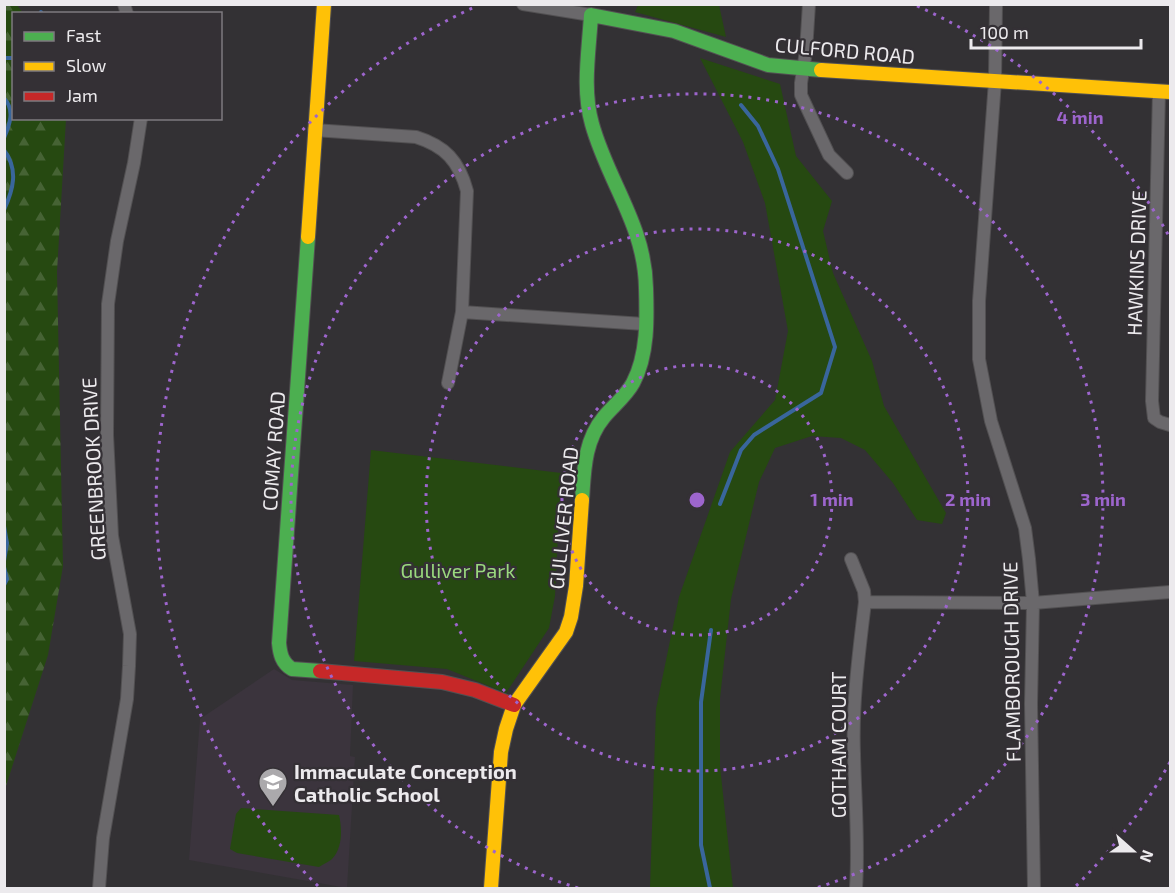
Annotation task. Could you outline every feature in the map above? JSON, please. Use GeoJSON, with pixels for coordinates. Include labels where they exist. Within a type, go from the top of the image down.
{"type":"FeatureCollection","features":[{"type":"Feature","properties":{"kind":"street","name":"COMAY ROAD"},"geometry":{"type":"LineString","coordinates":[[324,4],[279,643],[280,658],[286,666],[292,669],[442,682],[475,690],[514,705]]}},
{"type":"Feature","properties":{"kind":"street"},"geometry":{"type":"LineString","coordinates":[[809,4],[801,95],[829,154],[847,172]]}},
{"type":"Feature","properties":{"kind":"street","name":"FLAMBOROUGH DRIVE"},"geometry":{"type":"LineString","coordinates":[[996,4],[995,81],[979,301],[979,359],[991,421],[1025,528],[1033,603],[1034,888]]}},
{"type":"Feature","properties":{"kind":"street","name":"CULFORD ROAD"},"geometry":{"type":"LineString","coordinates":[[531,5],[674,31],[768,65],[1165,92]]}},
{"type":"Feature","properties":{"kind":"street","name":"GULLIVER ROAD"},"geometry":{"type":"LineString","coordinates":[[491,888],[501,752],[514,705],[566,632],[576,586],[583,472],[588,447],[595,429],[633,383],[640,363],[647,286],[640,240],[596,136],[587,96],[591,15]]}},
{"type":"Feature","properties":{"kind":"street","name":"HAWKINS DRIVE"},"geometry":{"type":"LineString","coordinates":[[1165,92],[1152,401],[1154,418],[1170,425]]}},
{"type":"Feature","properties":{"kind":"street","name":"GREENBROOK DRIVE"},"geometry":{"type":"LineString","coordinates":[[99,888],[103,838],[126,699],[130,634],[112,536],[107,435],[108,304],[117,241],[141,120]]}},
{"type":"Feature","properties":{"kind":"street"},"geometry":{"type":"LineString","coordinates":[[314,130],[416,137],[432,142],[443,148],[464,178],[467,191],[462,312],[448,383]]}},
{"type":"Feature","properties":{"kind":"street"},"geometry":{"type":"LineString","coordinates":[[462,312],[644,324]]}},
{"type":"Feature","properties":{"kind":"street"},"geometry":{"type":"LineString","coordinates":[[851,560],[864,591],[865,602],[1033,603],[1170,592]]}},
{"type":"Feature","properties":{"kind":"street","name":"GOTHAM COURT"},"geometry":{"type":"LineString","coordinates":[[856,888],[854,753],[856,687],[865,602]]}},
{"type":"Feature","properties":{"kind":"shaded area","name":"Immaculate Conception Catholic School"},"geometry":{"type":"Polygon","coordinates":[[[274,669],[292,680],[353,685],[350,756],[355,757],[347,888],[189,860],[200,719],[274,669]]]}},
{"type":"Feature","properties":{"kind":"green space"},"geometry":{"type":"Polygon","coordinates":[[[4,5],[17,5],[22,12],[12,12],[12,120],[66,120],[57,272],[63,566],[48,655],[5,789],[4,5]]]}},
{"type":"Feature","properties":{"kind":"green space"},"geometry":{"type":"Polygon","coordinates":[[[638,5],[719,5],[726,37],[635,12],[638,5]]]}},
{"type":"Feature","properties":{"kind":"green space"},"geometry":{"type":"Polygon","coordinates":[[[700,58],[780,84],[796,156],[832,201],[823,231],[833,273],[872,361],[884,406],[946,513],[942,524],[917,520],[893,483],[865,450],[841,438],[812,436],[775,448],[759,482],[731,599],[720,698],[720,766],[733,888],[650,888],[656,709],[679,597],[730,452],[775,400],[788,331],[765,203],[743,142],[700,58]]]}},
{"type":"Feature","properties":{"kind":"green space","name":"Gulliver Park"},"geometry":{"type":"Polygon","coordinates":[[[371,450],[561,473],[555,596],[549,628],[506,693],[447,669],[354,661],[371,450]]]}},
{"type":"Feature","properties":{"kind":"green space"},"geometry":{"type":"Polygon","coordinates":[[[241,808],[339,815],[341,832],[336,854],[319,867],[237,853],[230,849],[236,814],[241,808]]]}},
{"type":"Feature","properties":{"kind":"waterway"},"geometry":{"type":"LineString","coordinates":[[4,58],[12,58]]}},
{"type":"Feature","properties":{"kind":"waterway"},"geometry":{"type":"LineString","coordinates":[[4,98],[10,112],[10,122],[4,138]]}},
{"type":"Feature","properties":{"kind":"waterway"},"geometry":{"type":"LineString","coordinates":[[720,504],[741,450],[754,435],[821,393],[835,347],[778,169],[758,126],[741,105]]}},
{"type":"Feature","properties":{"kind":"waterway"},"geometry":{"type":"LineString","coordinates":[[4,150],[13,172],[10,195],[4,210]]}},
{"type":"Feature","properties":{"kind":"waterway"},"geometry":{"type":"LineString","coordinates":[[4,526],[7,543],[4,561]]}},
{"type":"Feature","properties":{"kind":"waterway"},"geometry":{"type":"LineString","coordinates":[[4,567],[7,579],[4,585]]}},
{"type":"Feature","properties":{"kind":"waterway"},"geometry":{"type":"LineString","coordinates":[[710,888],[701,845],[701,702],[711,630]]}},
{"type":"Feature","properties":{"kind":"traffic: fast"},"geometry":{"type":"LineString","coordinates":[[582,500],[586,457],[592,436],[597,426],[633,383],[642,361],[646,324],[644,265],[639,244],[633,224],[599,145],[589,111],[587,70],[591,15],[674,31],[768,65],[821,70]]}},
{"type":"Feature","properties":{"kind":"traffic: fast"},"geometry":{"type":"LineString","coordinates":[[308,237],[279,643],[282,658],[292,669],[320,671]]}},
{"type":"Feature","properties":{"kind":"traffic: slow"},"geometry":{"type":"LineString","coordinates":[[308,237],[324,4]]}},
{"type":"Feature","properties":{"kind":"traffic: slow"},"geometry":{"type":"LineString","coordinates":[[821,70],[1170,92]]}},
{"type":"Feature","properties":{"kind":"traffic: slow"},"geometry":{"type":"LineString","coordinates":[[491,888],[501,752],[506,729],[514,705],[566,632],[571,617],[576,586],[582,500]]}},
{"type":"Feature","properties":{"kind":"traffic: jam"},"geometry":{"type":"LineString","coordinates":[[320,671],[442,682],[475,690],[514,705]]}},
{"type":"Feature","properties":{"kind":"place","name":"Immaculate Conception Catholic School"},"geometry":{"type":"Point","coordinates":[273,808]}}]}
